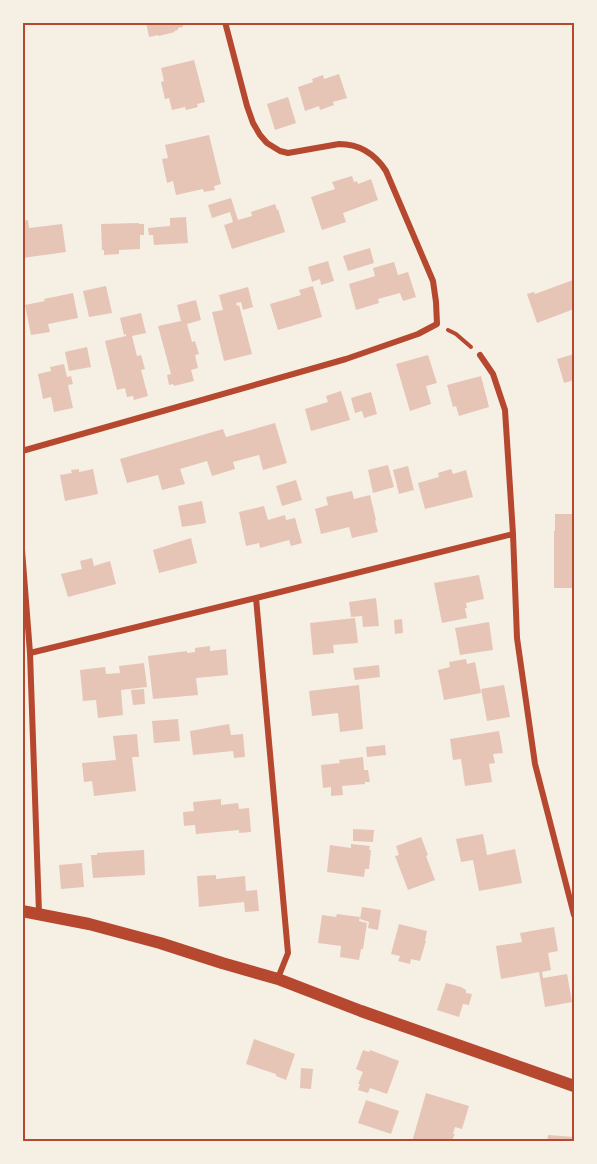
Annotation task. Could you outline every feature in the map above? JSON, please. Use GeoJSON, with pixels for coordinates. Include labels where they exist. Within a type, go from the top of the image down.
{"type":"FeatureCollection","features":[{"type":"Feature","properties":{"kind":"main road"},"geometry":{"type":"LineString","coordinates":[[22,911],[88,924],[160,943],[278,979],[361,1011],[574,1086]]}},
{"type":"Feature","properties":{"kind":"street"},"geometry":{"type":"LineString","coordinates":[[22,451],[346,359],[418,334],[437,324],[433,281],[380,161],[373,154],[361,148],[346,144],[288,153],[267,143],[256,129],[247,106],[225,22]]}},
{"type":"Feature","properties":{"kind":"street"},"geometry":{"type":"LineString","coordinates":[[480,355],[493,374],[505,410],[517,638],[535,764],[574,915]]}},
{"type":"Feature","properties":{"kind":"street"},"geometry":{"type":"LineString","coordinates":[[30,653],[513,534]]}},
{"type":"Feature","properties":{"kind":"street"},"geometry":{"type":"LineString","coordinates":[[22,550],[30,653],[39,914]]}},
{"type":"Feature","properties":{"kind":"street"},"geometry":{"type":"LineString","coordinates":[[256,598],[288,953],[278,979]]}},
{"type":"Feature","properties":{"kind":"path"},"geometry":{"type":"LineString","coordinates":[[437,324],[456,334],[480,355]]}},
{"type":"Feature","properties":{"kind":"building"},"geometry":{"type":"Polygon","coordinates":[[[146,22],[182,22],[183,27],[178,28],[175,32],[149,37],[146,22]]]}},
{"type":"Feature","properties":{"kind":"building"},"geometry":{"type":"Polygon","coordinates":[[[194,60],[205,102],[197,104],[198,107],[186,110],[185,107],[172,110],[169,98],[165,99],[161,68],[194,60]]]}},
{"type":"Feature","properties":{"kind":"building"},"geometry":{"type":"Polygon","coordinates":[[[339,74],[347,98],[333,102],[334,105],[320,110],[319,106],[305,111],[298,87],[313,82],[312,79],[323,75],[324,79],[339,74]]]}},
{"type":"Feature","properties":{"kind":"building"},"geometry":{"type":"Polygon","coordinates":[[[288,97],[296,123],[275,130],[267,104],[288,97]]]}},
{"type":"Feature","properties":{"kind":"building"},"geometry":{"type":"Polygon","coordinates":[[[209,135],[221,184],[214,186],[215,190],[204,192],[203,189],[176,195],[173,181],[167,183],[162,159],[168,158],[165,145],[209,135]]]}},
{"type":"Feature","properties":{"kind":"building"},"geometry":{"type":"Polygon","coordinates":[[[352,176],[354,182],[357,181],[358,184],[371,179],[378,200],[343,213],[346,222],[322,230],[311,197],[335,189],[332,182],[352,176]]]}},
{"type":"Feature","properties":{"kind":"building"},"geometry":{"type":"Polygon","coordinates":[[[231,198],[238,220],[252,216],[251,212],[275,204],[285,232],[232,249],[224,225],[233,222],[230,212],[212,218],[208,205],[231,198]]]}},
{"type":"Feature","properties":{"kind":"building"},"geometry":{"type":"Polygon","coordinates":[[[186,217],[188,243],[154,245],[153,235],[149,235],[148,228],[170,226],[170,218],[186,217]]]}},
{"type":"Feature","properties":{"kind":"building"},"geometry":{"type":"Polygon","coordinates":[[[28,220],[29,228],[62,224],[66,252],[22,258],[22,221],[28,220]]]}},
{"type":"Feature","properties":{"kind":"building"},"geometry":{"type":"Polygon","coordinates":[[[101,224],[144,224],[144,235],[140,235],[140,249],[119,250],[119,254],[104,255],[101,224]]]}},
{"type":"Feature","properties":{"kind":"building"},"geometry":{"type":"Polygon","coordinates":[[[370,248],[374,263],[348,271],[343,256],[370,248]]]}},
{"type":"Feature","properties":{"kind":"building"},"geometry":{"type":"Polygon","coordinates":[[[328,261],[334,281],[321,285],[320,279],[312,282],[308,267],[328,261]]]}},
{"type":"Feature","properties":{"kind":"building"},"geometry":{"type":"Polygon","coordinates":[[[394,262],[398,275],[408,272],[416,297],[403,301],[400,293],[378,299],[379,303],[356,310],[349,284],[375,276],[373,268],[394,262]]]}},
{"type":"Feature","properties":{"kind":"building"},"geometry":{"type":"Polygon","coordinates":[[[573,280],[574,309],[537,323],[527,294],[534,292],[535,294],[573,280]]]}},
{"type":"Feature","properties":{"kind":"building"},"geometry":{"type":"Polygon","coordinates":[[[106,286],[112,313],[89,317],[83,291],[106,286]]]}},
{"type":"Feature","properties":{"kind":"building"},"geometry":{"type":"Polygon","coordinates":[[[313,286],[322,317],[278,330],[270,304],[301,295],[299,290],[313,286]]]}},
{"type":"Feature","properties":{"kind":"building"},"geometry":{"type":"Polygon","coordinates":[[[248,287],[253,307],[243,310],[241,302],[236,303],[237,306],[239,305],[252,354],[224,361],[212,312],[223,310],[219,295],[248,287]]]}},
{"type":"Feature","properties":{"kind":"building"},"geometry":{"type":"Polygon","coordinates":[[[73,293],[78,318],[48,324],[50,332],[31,335],[25,305],[73,293]]]}},
{"type":"Feature","properties":{"kind":"building"},"geometry":{"type":"Polygon","coordinates":[[[196,300],[201,320],[187,324],[192,342],[195,341],[199,354],[195,355],[198,368],[191,370],[194,381],[169,385],[167,375],[171,374],[158,326],[181,321],[177,305],[196,300]]]}},
{"type":"Feature","properties":{"kind":"building"},"geometry":{"type":"Polygon","coordinates":[[[141,313],[146,333],[132,336],[137,356],[141,355],[145,369],[141,370],[148,396],[134,400],[133,396],[127,397],[125,388],[117,390],[105,341],[126,336],[120,318],[141,313]]]}},
{"type":"Feature","properties":{"kind":"building"},"geometry":{"type":"Polygon","coordinates":[[[87,347],[91,367],[69,371],[65,352],[87,347]]]}},
{"type":"Feature","properties":{"kind":"building"},"geometry":{"type":"Polygon","coordinates":[[[574,354],[574,380],[564,383],[557,359],[574,354]]]}},
{"type":"Feature","properties":{"kind":"building"},"geometry":{"type":"Polygon","coordinates":[[[428,355],[437,383],[426,386],[431,404],[410,411],[396,364],[428,355]]]}},
{"type":"Feature","properties":{"kind":"building"},"geometry":{"type":"Polygon","coordinates":[[[64,364],[67,377],[71,376],[73,384],[68,385],[73,408],[54,412],[51,397],[43,399],[38,374],[51,371],[50,367],[64,364]]]}},
{"type":"Feature","properties":{"kind":"building"},"geometry":{"type":"Polygon","coordinates":[[[481,376],[489,407],[459,416],[456,406],[453,407],[447,385],[481,376]]]}},
{"type":"Feature","properties":{"kind":"building"},"geometry":{"type":"Polygon","coordinates":[[[341,391],[350,420],[311,431],[305,409],[328,402],[326,396],[341,391]]]}},
{"type":"Feature","properties":{"kind":"building"},"geometry":{"type":"Polygon","coordinates":[[[371,392],[377,414],[364,418],[362,411],[355,413],[351,398],[371,392]]]}},
{"type":"Feature","properties":{"kind":"building"},"geometry":{"type":"Polygon","coordinates":[[[275,423],[287,463],[263,470],[259,455],[233,462],[235,469],[212,476],[207,461],[180,469],[185,484],[162,490],[158,475],[127,483],[120,459],[223,429],[226,437],[275,423]]]}},
{"type":"Feature","properties":{"kind":"building"},"geometry":{"type":"Polygon","coordinates":[[[388,465],[394,487],[373,493],[368,470],[388,465]]]}},
{"type":"Feature","properties":{"kind":"building"},"geometry":{"type":"Polygon","coordinates":[[[408,466],[414,490],[399,494],[393,470],[408,466]]]}},
{"type":"Feature","properties":{"kind":"building"},"geometry":{"type":"Polygon","coordinates":[[[79,469],[79,472],[93,469],[98,494],[65,501],[60,475],[79,469]]]}},
{"type":"Feature","properties":{"kind":"building"},"geometry":{"type":"Polygon","coordinates":[[[451,469],[453,474],[466,470],[473,497],[425,509],[418,483],[439,477],[438,473],[451,469]]]}},
{"type":"Feature","properties":{"kind":"building"},"geometry":{"type":"Polygon","coordinates":[[[296,480],[302,500],[282,506],[276,486],[296,480]]]}},
{"type":"Feature","properties":{"kind":"building"},"geometry":{"type":"Polygon","coordinates":[[[352,491],[354,499],[370,495],[378,532],[352,538],[349,527],[321,534],[315,509],[328,505],[326,497],[352,491]]]}},
{"type":"Feature","properties":{"kind":"building"},"geometry":{"type":"Polygon","coordinates":[[[202,501],[206,523],[182,527],[178,506],[202,501]]]}},
{"type":"Feature","properties":{"kind":"building"},"geometry":{"type":"Polygon","coordinates":[[[264,506],[268,520],[285,515],[286,520],[295,518],[302,543],[291,546],[289,540],[260,548],[259,543],[246,546],[239,512],[264,506]]]}},
{"type":"Feature","properties":{"kind":"building"},"geometry":{"type":"Polygon","coordinates":[[[555,514],[574,514],[574,588],[554,588],[555,514]]]}},
{"type":"Feature","properties":{"kind":"building"},"geometry":{"type":"Polygon","coordinates":[[[191,538],[197,563],[159,573],[153,550],[191,538]]]}},
{"type":"Feature","properties":{"kind":"building"},"geometry":{"type":"Polygon","coordinates":[[[92,558],[94,566],[110,561],[116,584],[68,597],[61,574],[82,569],[80,561],[92,558]]]}},
{"type":"Feature","properties":{"kind":"building"},"geometry":{"type":"Polygon","coordinates":[[[479,575],[484,599],[466,603],[467,618],[442,623],[434,583],[479,575]]]}},
{"type":"Feature","properties":{"kind":"building"},"geometry":{"type":"Polygon","coordinates":[[[376,598],[379,626],[363,627],[362,616],[351,617],[349,602],[376,598]]]}},
{"type":"Feature","properties":{"kind":"building"},"geometry":{"type":"Polygon","coordinates":[[[355,618],[358,643],[333,645],[334,653],[313,655],[310,623],[355,618]]]}},
{"type":"Feature","properties":{"kind":"building"},"geometry":{"type":"Polygon","coordinates":[[[402,619],[403,633],[395,634],[394,620],[402,619]]]}},
{"type":"Feature","properties":{"kind":"building"},"geometry":{"type":"Polygon","coordinates":[[[489,622],[493,650],[460,655],[455,628],[489,622]]]}},
{"type":"Feature","properties":{"kind":"building"},"geometry":{"type":"Polygon","coordinates":[[[210,646],[210,651],[226,649],[228,675],[196,678],[198,695],[153,699],[148,656],[195,652],[195,648],[210,646]]]}},
{"type":"Feature","properties":{"kind":"building"},"geometry":{"type":"Polygon","coordinates":[[[466,659],[467,664],[475,662],[481,693],[444,700],[438,670],[450,667],[449,662],[466,659]]]}},
{"type":"Feature","properties":{"kind":"building"},"geometry":{"type":"Polygon","coordinates":[[[144,663],[147,687],[121,690],[123,715],[98,718],[96,700],[83,701],[80,670],[105,667],[106,674],[120,673],[119,666],[144,663]]]}},
{"type":"Feature","properties":{"kind":"building"},"geometry":{"type":"Polygon","coordinates":[[[379,665],[380,677],[355,680],[353,668],[379,665]]]}},
{"type":"Feature","properties":{"kind":"building"},"geometry":{"type":"Polygon","coordinates":[[[359,685],[363,729],[340,732],[338,713],[312,716],[309,691],[359,685]]]}},
{"type":"Feature","properties":{"kind":"building"},"geometry":{"type":"Polygon","coordinates":[[[504,685],[510,717],[487,721],[481,689],[504,685]]]}},
{"type":"Feature","properties":{"kind":"building"},"geometry":{"type":"Polygon","coordinates":[[[144,689],[145,704],[133,705],[131,690],[144,689]]]}},
{"type":"Feature","properties":{"kind":"building"},"geometry":{"type":"Polygon","coordinates":[[[178,719],[180,741],[154,743],[152,721],[178,719]]]}},
{"type":"Feature","properties":{"kind":"building"},"geometry":{"type":"Polygon","coordinates":[[[229,724],[231,735],[243,734],[245,757],[234,758],[233,751],[193,755],[190,731],[229,724]]]}},
{"type":"Feature","properties":{"kind":"building"},"geometry":{"type":"Polygon","coordinates":[[[499,731],[503,753],[493,754],[495,763],[489,764],[492,782],[465,786],[461,759],[453,760],[450,739],[499,731]]]}},
{"type":"Feature","properties":{"kind":"building"},"geometry":{"type":"Polygon","coordinates":[[[137,734],[139,757],[132,757],[136,791],[94,796],[92,781],[84,782],[82,763],[116,760],[113,736],[137,734]]]}},
{"type":"Feature","properties":{"kind":"building"},"geometry":{"type":"Polygon","coordinates":[[[385,745],[386,755],[367,757],[366,747],[385,745]]]}},
{"type":"Feature","properties":{"kind":"building"},"geometry":{"type":"Polygon","coordinates":[[[363,757],[364,770],[368,770],[370,782],[342,786],[343,795],[331,796],[331,787],[323,788],[321,765],[363,757]]]}},
{"type":"Feature","properties":{"kind":"building"},"geometry":{"type":"Polygon","coordinates":[[[221,799],[221,805],[238,803],[239,809],[249,808],[251,832],[239,833],[239,830],[196,834],[195,825],[184,826],[183,812],[194,811],[193,802],[221,799]]]}},
{"type":"Feature","properties":{"kind":"building"},"geometry":{"type":"Polygon","coordinates":[[[353,829],[374,830],[373,842],[353,841],[353,829]]]}},
{"type":"Feature","properties":{"kind":"building"},"geometry":{"type":"Polygon","coordinates":[[[483,834],[487,855],[515,849],[522,883],[479,891],[473,860],[461,862],[456,839],[483,834]]]}},
{"type":"Feature","properties":{"kind":"building"},"geometry":{"type":"Polygon","coordinates":[[[421,837],[435,880],[408,890],[395,856],[399,855],[396,846],[421,837]]]}},
{"type":"Feature","properties":{"kind":"building"},"geometry":{"type":"Polygon","coordinates":[[[351,844],[370,846],[369,869],[365,869],[364,877],[327,872],[330,845],[351,848],[351,844]]]}},
{"type":"Feature","properties":{"kind":"building"},"geometry":{"type":"Polygon","coordinates":[[[144,850],[145,875],[93,878],[91,855],[144,850]]]}},
{"type":"Feature","properties":{"kind":"building"},"geometry":{"type":"Polygon","coordinates":[[[82,863],[84,887],[61,889],[59,865],[82,863]]]}},
{"type":"Feature","properties":{"kind":"building"},"geometry":{"type":"Polygon","coordinates":[[[216,875],[216,879],[245,876],[246,891],[257,890],[259,911],[245,912],[244,902],[199,907],[197,876],[216,875]]]}},
{"type":"Feature","properties":{"kind":"building"},"geometry":{"type":"Polygon","coordinates":[[[362,907],[381,910],[378,930],[368,928],[369,922],[360,919],[362,907]]]}},
{"type":"Feature","properties":{"kind":"building"},"geometry":{"type":"Polygon","coordinates":[[[337,914],[360,917],[359,921],[367,923],[359,960],[340,957],[341,946],[318,943],[322,915],[336,917],[337,914]]]}},
{"type":"Feature","properties":{"kind":"building"},"geometry":{"type":"Polygon","coordinates":[[[399,924],[427,931],[420,961],[411,959],[410,964],[398,961],[400,956],[391,954],[399,924]]]}},
{"type":"Feature","properties":{"kind":"building"},"geometry":{"type":"Polygon","coordinates":[[[554,927],[558,951],[548,953],[551,970],[542,972],[543,978],[567,974],[572,1002],[545,1007],[539,972],[501,979],[496,946],[522,942],[520,933],[554,927]]]}},
{"type":"Feature","properties":{"kind":"building"},"geometry":{"type":"Polygon","coordinates":[[[446,983],[461,987],[466,990],[466,993],[472,994],[469,1005],[463,1004],[459,1017],[437,1010],[446,983]]]}},
{"type":"Feature","properties":{"kind":"building"},"geometry":{"type":"Polygon","coordinates":[[[254,1039],[295,1054],[286,1080],[276,1074],[246,1064],[254,1039]]]}},
{"type":"Feature","properties":{"kind":"building"},"geometry":{"type":"Polygon","coordinates":[[[363,1050],[369,1052],[370,1050],[399,1061],[387,1094],[370,1088],[368,1093],[358,1090],[363,1072],[356,1069],[363,1050]]]}},
{"type":"Feature","properties":{"kind":"building"},"geometry":{"type":"Polygon","coordinates":[[[301,1068],[313,1069],[311,1089],[300,1088],[301,1068]]]}},
{"type":"Feature","properties":{"kind":"building"},"geometry":{"type":"Polygon","coordinates":[[[426,1093],[469,1106],[462,1129],[455,1127],[453,1134],[455,1134],[451,1142],[412,1142],[426,1093]]]}},
{"type":"Feature","properties":{"kind":"building"},"geometry":{"type":"Polygon","coordinates":[[[366,1100],[399,1111],[391,1134],[358,1123],[366,1100]]]}},
{"type":"Feature","properties":{"kind":"building"},"geometry":{"type":"Polygon","coordinates":[[[548,1135],[574,1137],[574,1142],[547,1142],[548,1135]]]}}]}
